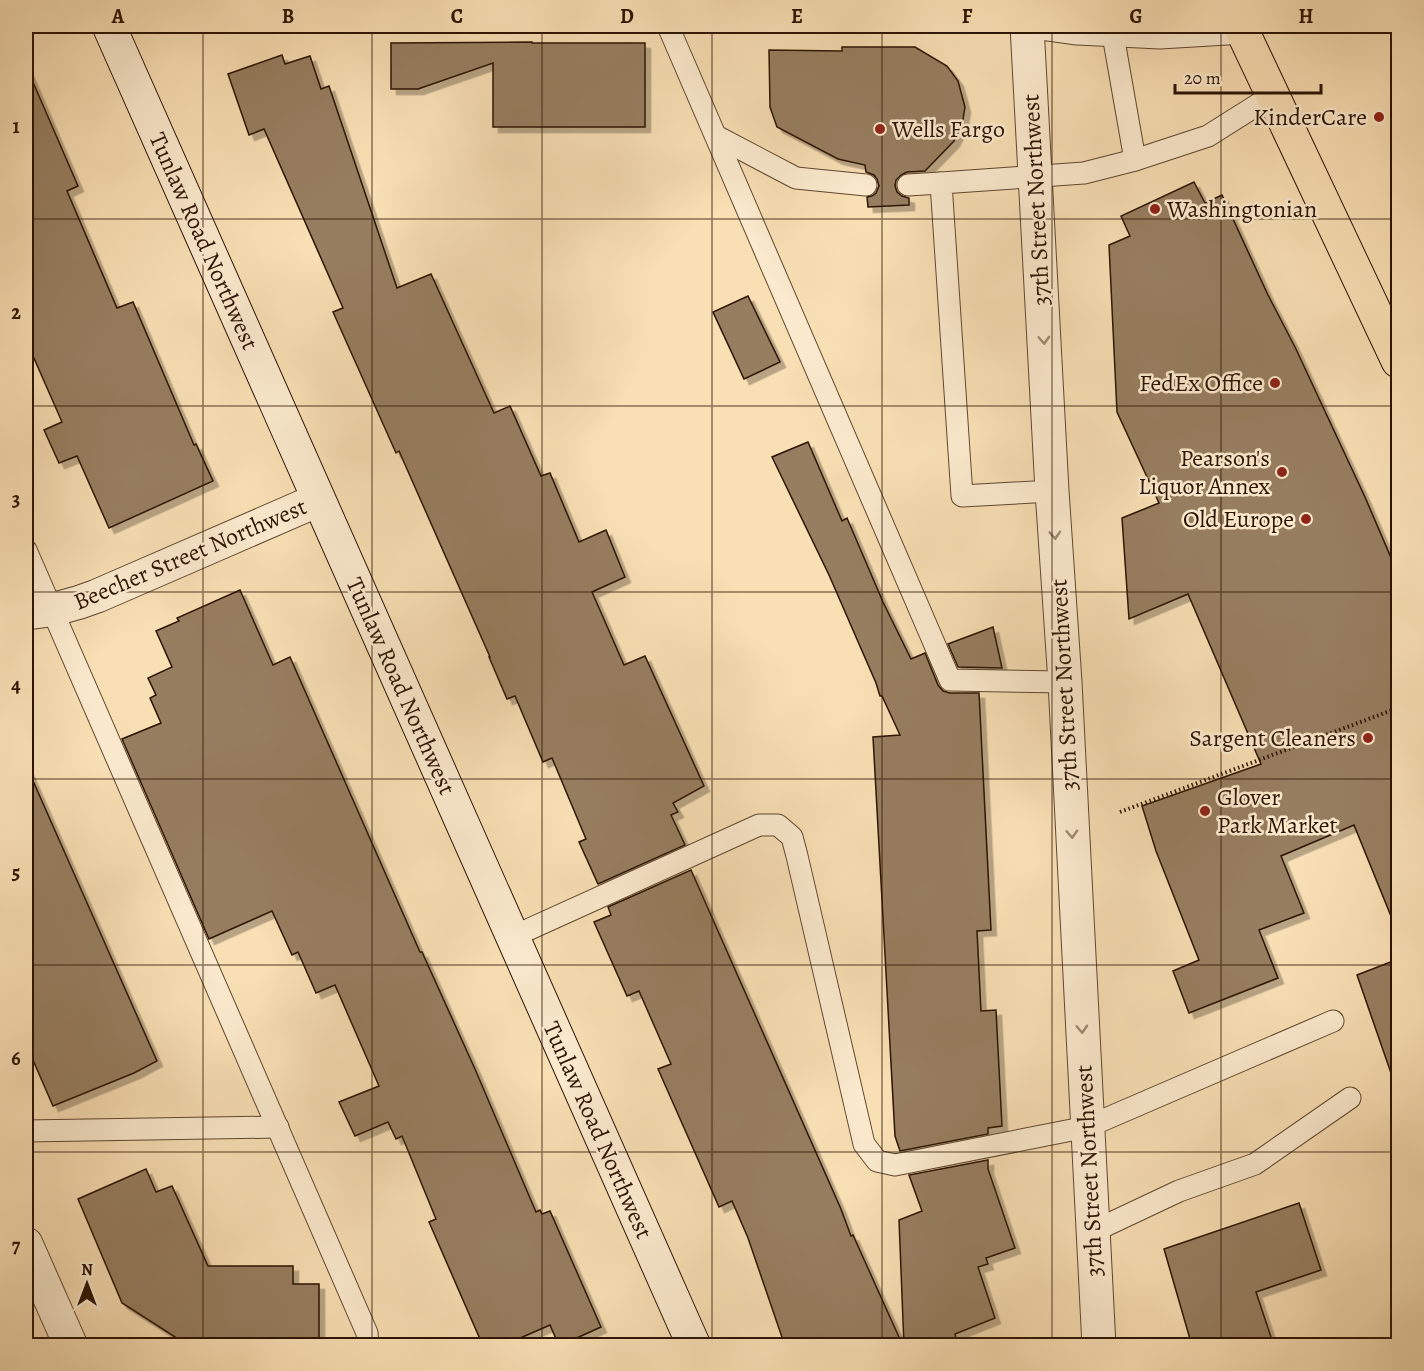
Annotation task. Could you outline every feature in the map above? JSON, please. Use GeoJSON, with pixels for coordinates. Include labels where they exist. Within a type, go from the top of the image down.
{"type":"FeatureCollection","features":[{"type":"Feature","properties":{"kind":"main road"},"geometry":{"type":"LineString","coordinates":[[1242,29],[1398,361]]}},
{"type":"Feature","properties":{"kind":"street","name":"Tunlaw Road Northwest"},"geometry":{"type":"LineString","coordinates":[[109,26],[694,1346]]}},
{"type":"Feature","properties":{"kind":"street","name":"37th Street Northwest"},"geometry":{"type":"LineString","coordinates":[[1027,26],[1052,491],[1065,682],[1099,1346]]}},
{"type":"Feature","properties":{"kind":"street","name":"Beecher Street Northwest"},"geometry":{"type":"LineString","coordinates":[[38,611],[78,603],[97,596],[318,500]]}},
{"type":"Feature","properties":{"kind":"street"},"geometry":{"type":"LineString","coordinates":[[26,1244],[71,1346]]}},
{"type":"Feature","properties":{"kind":"lane"},"geometry":{"type":"LineString","coordinates":[[668,26],[950,680],[1065,682]]}},
{"type":"Feature","properties":{"kind":"lane"},"geometry":{"type":"LineString","coordinates":[[1027,26],[1077,34],[1160,38],[1242,29]]}},
{"type":"Feature","properties":{"kind":"lane"},"geometry":{"type":"LineString","coordinates":[[1113,35],[1135,160]]}},
{"type":"Feature","properties":{"kind":"lane"},"geometry":{"type":"LineString","coordinates":[[908,185],[1084,173],[1135,160],[1208,136],[1273,95]]}},
{"type":"Feature","properties":{"kind":"lane"},"geometry":{"type":"LineString","coordinates":[[716,136],[796,178],[866,185]]}},
{"type":"Feature","properties":{"kind":"lane"},"geometry":{"type":"LineString","coordinates":[[941,183],[962,496],[1052,491]]}},
{"type":"Feature","properties":{"kind":"lane"},"geometry":{"type":"LineString","coordinates":[[26,550],[38,611],[278,1127],[367,1333],[368,1346]]}},
{"type":"Feature","properties":{"kind":"lane"},"geometry":{"type":"LineString","coordinates":[[512,937],[759,825],[778,825],[792,837],[864,1144],[877,1161],[895,1165],[1087,1127],[1333,1021]]}},
{"type":"Feature","properties":{"kind":"lane"},"geometry":{"type":"LineString","coordinates":[[1092,1232],[1179,1191],[1255,1164],[1350,1098]]}},
{"type":"Feature","properties":{"kind":"lane"},"geometry":{"type":"LineString","coordinates":[[26,1131],[278,1127]]}},
{"type":"Feature","properties":{"kind":"path"},"geometry":{"type":"LineString","coordinates":[[1120,812],[1398,708]]}},
{"type":"Feature","properties":{"kind":"building"},"geometry":{"type":"Polygon","coordinates":[[[391,43],[645,43],[645,127],[493,127],[493,63],[418,89],[391,89],[391,43]]]}},
{"type":"Feature","properties":{"kind":"building","name":"Wells Fargo"},"geometry":{"type":"Polygon","coordinates":[[[842,47],[915,47],[947,66],[958,81],[965,107],[962,125],[954,141],[925,171],[907,172],[896,180],[897,192],[909,198],[909,205],[868,207],[867,197],[876,193],[879,186],[874,175],[866,172],[865,165],[838,159],[777,127],[770,107],[769,50],[842,51],[842,47]]]}},
{"type":"Feature","properties":{"kind":"building"},"geometry":{"type":"Polygon","coordinates":[[[282,55],[285,64],[310,56],[321,89],[329,86],[397,288],[431,274],[494,413],[510,406],[541,476],[550,473],[579,542],[606,530],[625,577],[592,592],[624,665],[645,656],[704,786],[673,803],[678,812],[671,815],[685,845],[598,884],[579,842],[586,839],[552,758],[543,762],[515,696],[507,699],[399,451],[396,453],[333,312],[343,308],[264,129],[249,135],[228,74],[282,55]]]}},
{"type":"Feature","properties":{"kind":"building"},"geometry":{"type":"Polygon","coordinates":[[[26,66],[78,186],[67,191],[117,308],[133,302],[194,445],[196,444],[213,481],[109,528],[77,456],[59,463],[44,430],[62,422],[26,340],[26,66]]]}},
{"type":"Feature","properties":{"kind":"building"},"geometry":{"type":"Polygon","coordinates":[[[1194,182],[1205,203],[1222,195],[1365,497],[1398,574],[1398,931],[1354,825],[1281,856],[1304,913],[1259,930],[1278,978],[1189,1013],[1173,971],[1199,960],[1156,851],[1142,806],[1261,764],[1188,594],[1129,619],[1122,518],[1159,503],[1117,412],[1109,245],[1130,236],[1121,216],[1194,182]]]}},
{"type":"Feature","properties":{"kind":"building"},"geometry":{"type":"Polygon","coordinates":[[[748,296],[780,362],[744,379],[713,312],[748,296]]]}},
{"type":"Feature","properties":{"kind":"building"},"geometry":{"type":"Polygon","coordinates":[[[808,442],[842,521],[847,518],[883,602],[911,659],[925,653],[938,685],[943,691],[979,693],[991,930],[977,931],[981,1011],[996,1010],[1002,1126],[988,1128],[988,1134],[900,1151],[895,1136],[873,737],[900,735],[880,696],[829,575],[772,457],[808,442]]]}},
{"type":"Feature","properties":{"kind":"building"},"geometry":{"type":"Polygon","coordinates":[[[240,590],[273,665],[290,657],[420,952],[422,952],[475,1069],[536,1212],[540,1210],[542,1214],[550,1211],[601,1327],[559,1346],[550,1325],[502,1346],[483,1346],[429,1222],[436,1219],[402,1136],[396,1139],[388,1122],[355,1136],[339,1102],[379,1086],[335,985],[316,993],[298,952],[292,955],[272,911],[209,939],[122,739],[161,723],[150,698],[156,695],[148,678],[172,667],[156,631],[179,621],[177,618],[240,590]]]}},
{"type":"Feature","properties":{"kind":"building"},"geometry":{"type":"Polygon","coordinates":[[[993,627],[1002,668],[958,667],[948,644],[993,627]]]}},
{"type":"Feature","properties":{"kind":"building"},"geometry":{"type":"Polygon","coordinates":[[[26,765],[157,1061],[134,1073],[53,1106],[26,1044],[26,765]]]}},
{"type":"Feature","properties":{"kind":"building"},"geometry":{"type":"Polygon","coordinates":[[[691,870],[851,1236],[853,1235],[903,1346],[785,1346],[748,1238],[732,1201],[719,1207],[658,1069],[671,1064],[639,991],[627,996],[594,922],[611,915],[608,907],[691,870]]]}},
{"type":"Feature","properties":{"kind":"building"},"geometry":{"type":"Polygon","coordinates":[[[1398,959],[1398,1075],[1392,1076],[1357,975],[1398,959]]]}},
{"type":"Feature","properties":{"kind":"building"},"geometry":{"type":"Polygon","coordinates":[[[988,1160],[988,1169],[1015,1248],[986,1258],[988,1264],[978,1267],[995,1318],[955,1334],[958,1346],[904,1346],[899,1220],[922,1211],[909,1175],[988,1160]]]}},
{"type":"Feature","properties":{"kind":"building"},"geometry":{"type":"Polygon","coordinates":[[[146,1169],[156,1192],[172,1186],[208,1266],[293,1266],[293,1284],[319,1284],[319,1346],[189,1346],[122,1303],[78,1199],[146,1169]]]}},
{"type":"Feature","properties":{"kind":"building"},"geometry":{"type":"Polygon","coordinates":[[[1299,1203],[1321,1270],[1256,1292],[1274,1346],[1192,1346],[1164,1249],[1299,1203]]]}},
{"type":"Feature","properties":{"kind":"place","name":"KinderCare"},"geometry":{"type":"Point","coordinates":[1379,117]}},
{"type":"Feature","properties":{"kind":"place","name":"Wells Fargo"},"geometry":{"type":"Point","coordinates":[880,129]}},
{"type":"Feature","properties":{"kind":"place","name":"Washingtonian"},"geometry":{"type":"Point","coordinates":[1155,209]}},
{"type":"Feature","properties":{"kind":"place","name":"FedEx Office"},"geometry":{"type":"Point","coordinates":[1275,383]}},
{"type":"Feature","properties":{"kind":"place","name":"Pearson's Liquor Annex"},"geometry":{"type":"Point","coordinates":[1282,472]}},
{"type":"Feature","properties":{"kind":"place","name":"Old Europe"},"geometry":{"type":"Point","coordinates":[1306,519]}},
{"type":"Feature","properties":{"kind":"place","name":"Sargent Cleaners"},"geometry":{"type":"Point","coordinates":[1368,738]}},
{"type":"Feature","properties":{"kind":"place","name":"Glover Park Market"},"geometry":{"type":"Point","coordinates":[1205,811]}}]}
